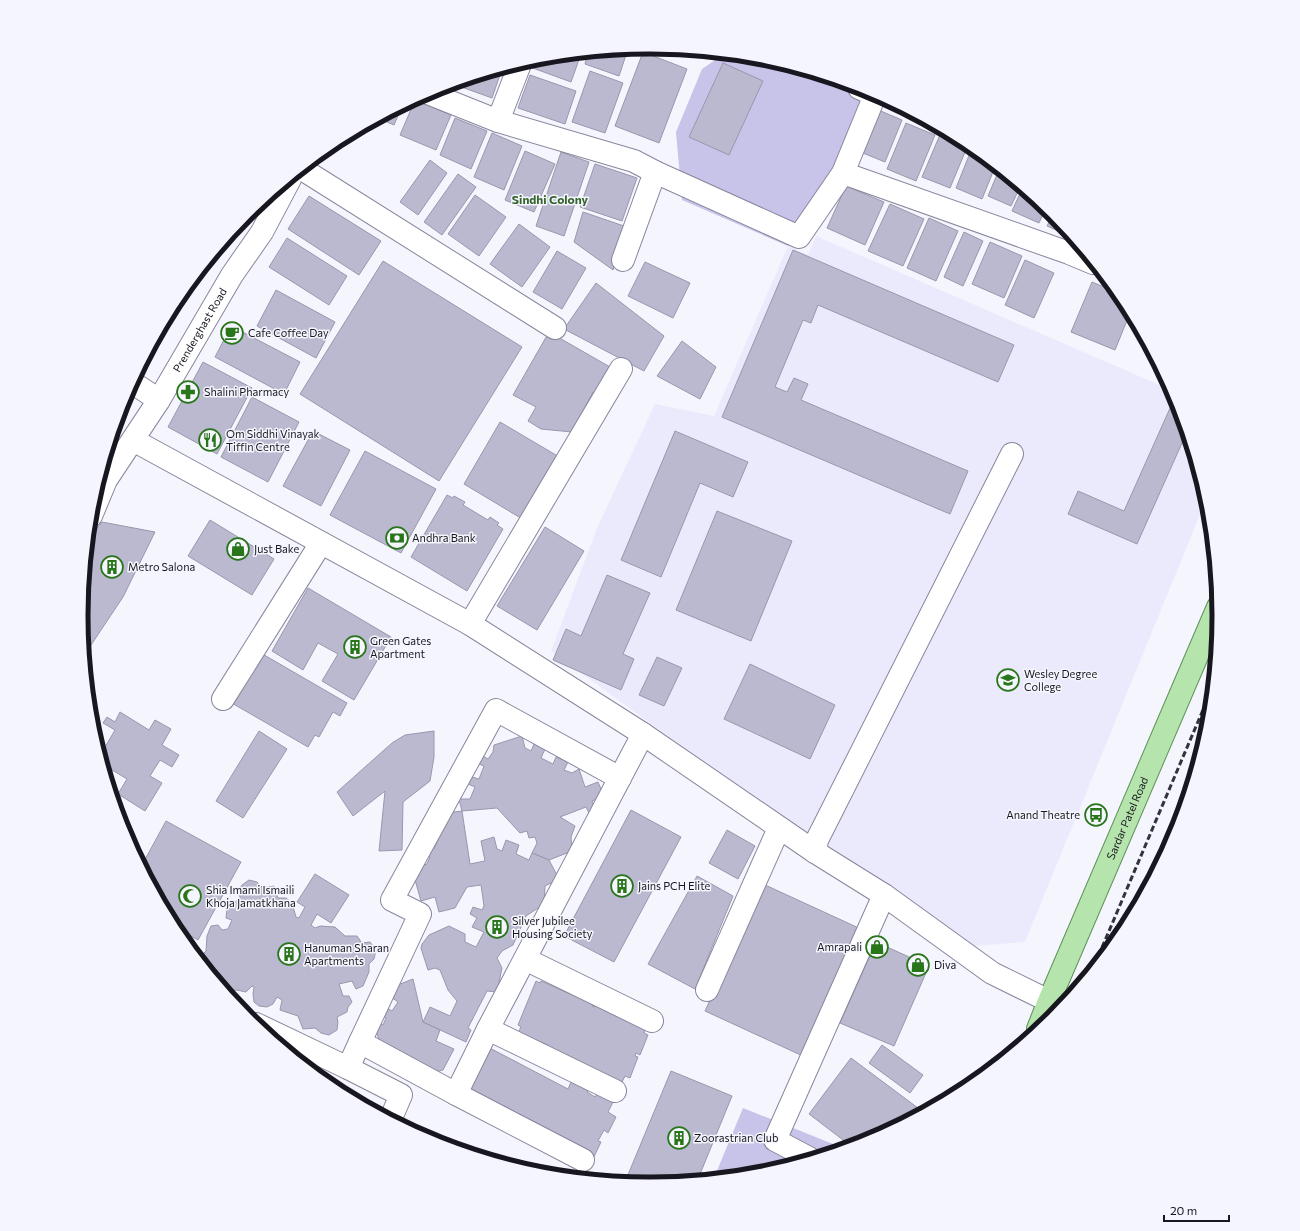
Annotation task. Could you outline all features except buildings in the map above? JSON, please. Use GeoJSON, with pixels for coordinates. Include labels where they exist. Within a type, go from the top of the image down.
{"type":"FeatureCollection","features":[{"type":"Feature","properties":{"kind":"main road","name":"Sardar Patel Road"},"geometry":{"type":"LineString","coordinates":[[1042,1018],[1212,622]]}},
{"type":"Feature","properties":{"kind":"street"},"geometry":{"type":"LineString","coordinates":[[498,121],[518,70]]}},
{"type":"Feature","properties":{"kind":"street"},"geometry":{"type":"LineString","coordinates":[[437,96],[498,121],[634,161],[798,237],[843,173],[873,101]]}},
{"type":"Feature","properties":{"kind":"street"},"geometry":{"type":"LineString","coordinates":[[306,172],[555,328]]}},
{"type":"Feature","properties":{"kind":"street"},"geometry":{"type":"LineString","coordinates":[[623,260],[655,172]]}},
{"type":"Feature","properties":{"kind":"street"},"geometry":{"type":"LineString","coordinates":[[843,173],[1083,259]]}},
{"type":"Feature","properties":{"kind":"street","name":"Prenderghast Road"},"geometry":{"type":"LineString","coordinates":[[107,475],[133,440],[159,400],[232,275],[262,232],[285,189]]}},
{"type":"Feature","properties":{"kind":"street"},"geometry":{"type":"LineString","coordinates":[[470,624],[621,369]]}},
{"type":"Feature","properties":{"kind":"street"},"geometry":{"type":"LineString","coordinates":[[138,386],[159,400]]}},
{"type":"Feature","properties":{"kind":"street"},"geometry":{"type":"LineString","coordinates":[[133,440],[470,624],[643,734],[779,828],[884,895],[992,973],[1048,1001]]}},
{"type":"Feature","properties":{"kind":"street"},"geometry":{"type":"LineString","coordinates":[[815,852],[818,840],[1012,454]]}},
{"type":"Feature","properties":{"kind":"street"},"geometry":{"type":"LineString","coordinates":[[223,700],[321,543]]}},
{"type":"Feature","properties":{"kind":"street"},"geometry":{"type":"LineString","coordinates":[[348,1068],[420,914],[392,900],[496,710],[620,778]]}},
{"type":"Feature","properties":{"kind":"street"},"geometry":{"type":"LineString","coordinates":[[456,1094],[488,1029],[643,734]]}},
{"type":"Feature","properties":{"kind":"street"},"geometry":{"type":"LineString","coordinates":[[707,990],[779,828]]}},
{"type":"Feature","properties":{"kind":"street"},"geometry":{"type":"LineString","coordinates":[[804,1155],[775,1140],[884,895]]}},
{"type":"Feature","properties":{"kind":"street"},"geometry":{"type":"LineString","coordinates":[[525,959],[652,1021]]}},
{"type":"Feature","properties":{"kind":"street"},"geometry":{"type":"LineString","coordinates":[[488,1029],[615,1091]]}},
{"type":"Feature","properties":{"kind":"street"},"geometry":{"type":"LineString","coordinates":[[274,1033],[401,1095],[393,1114]]}},
{"type":"Feature","properties":{"kind":"street"},"geometry":{"type":"LineString","coordinates":[[360,1042],[583,1160]]}},
{"type":"Feature","properties":{"kind":"shaded area"},"geometry":{"type":"Polygon","coordinates":[[[718,58],[760,65],[795,73],[867,98],[836,172],[788,246],[682,200],[676,132],[702,69],[718,58]]]}},
{"type":"Feature","properties":{"kind":"shaded area","name":"Wesley Degree College"},"geometry":{"type":"Polygon","coordinates":[[[816,236],[1163,386],[1182,435],[1202,510],[1025,942],[963,947],[807,837],[551,651],[597,528],[655,404],[714,416],[788,246],[808,255],[816,236]]]}},
{"type":"Feature","properties":{"kind":"shaded area"},"geometry":{"type":"Polygon","coordinates":[[[743,1108],[835,1145],[795,1158],[760,1166],[716,1173],[743,1108]]]}},
{"type":"Feature","properties":{"kind":"railway"},"geometry":{"type":"LineString","coordinates":[[1102,947],[1204,708]]}},
{"type":"Feature","properties":{"kind":"place","name":"Cafe Coffee Day"},"geometry":{"type":"Point","coordinates":[232,333]}},
{"type":"Feature","properties":{"kind":"place","name":"Shalini Pharmacy"},"geometry":{"type":"Point","coordinates":[188,392]}},
{"type":"Feature","properties":{"kind":"place","name":"Om Siddhi Vinayak Tiffin Centre"},"geometry":{"type":"Point","coordinates":[210,440]}},
{"type":"Feature","properties":{"kind":"place","name":"Andhra Bank"},"geometry":{"type":"Point","coordinates":[397,538]}},
{"type":"Feature","properties":{"kind":"place","name":"Just Bake"},"geometry":{"type":"Point","coordinates":[238,549]}},
{"type":"Feature","properties":{"kind":"place","name":"Metro Salona"},"geometry":{"type":"Point","coordinates":[112,567]}},
{"type":"Feature","properties":{"kind":"place","name":"Green Gates Apartment"},"geometry":{"type":"Point","coordinates":[355,647]}},
{"type":"Feature","properties":{"kind":"place","name":"Wesley Degree College"},"geometry":{"type":"Point","coordinates":[1008,680]}},
{"type":"Feature","properties":{"kind":"place","name":"Anand Theatre"},"geometry":{"type":"Point","coordinates":[1096,815]}},
{"type":"Feature","properties":{"kind":"place","name":"Jains PCH Elite"},"geometry":{"type":"Point","coordinates":[622,886]}},
{"type":"Feature","properties":{"kind":"place","name":"Shia Imami Ismaili Khoja Jamatkhana"},"geometry":{"type":"Point","coordinates":[190,896]}},
{"type":"Feature","properties":{"kind":"place","name":"Silver Jubilee Housing Society"},"geometry":{"type":"Point","coordinates":[497,927]}},
{"type":"Feature","properties":{"kind":"place","name":"Amrapali"},"geometry":{"type":"Point","coordinates":[877,947]}},
{"type":"Feature","properties":{"kind":"place","name":"Hanuman Sharan Apartments"},"geometry":{"type":"Point","coordinates":[289,954]}},
{"type":"Feature","properties":{"kind":"place","name":"Diva"},"geometry":{"type":"Point","coordinates":[918,965]}},
{"type":"Feature","properties":{"kind":"place","name":"Zoorastrian Club"},"geometry":{"type":"Point","coordinates":[679,1138]}},
{"type":"Feature","properties":{"kind":"district","name":"Sindhi Colony"},"geometry":{"type":"Point","coordinates":[550,200]}}]}
